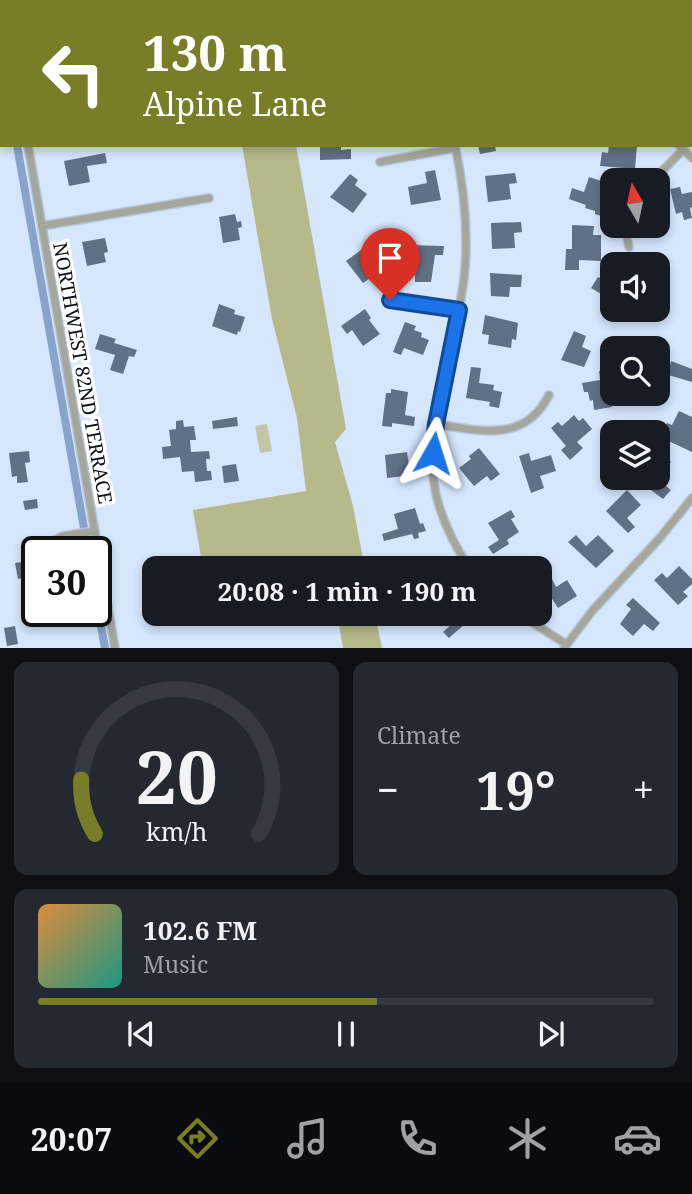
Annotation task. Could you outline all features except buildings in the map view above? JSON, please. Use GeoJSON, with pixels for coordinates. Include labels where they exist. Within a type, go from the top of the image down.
{"type":"FeatureCollection","features":[{"type":"Feature","properties":{"kind":"street","name":"NORTHWEST 82ND TERRACE"},"geometry":{"type":"LineString","coordinates":[[27,147],[115,648]]}},
{"type":"Feature","properties":{"kind":"street"},"geometry":{"type":"LineString","coordinates":[[380,162],[450,147]]}},
{"type":"Feature","properties":{"kind":"street"},"geometry":{"type":"LineString","coordinates":[[455,147],[465,227],[464,276],[436,424],[433,476],[452,536],[463,556]]}},
{"type":"Feature","properties":{"kind":"street"},"geometry":{"type":"LineString","coordinates":[[664,168],[681,148],[692,158]]}},
{"type":"Feature","properties":{"kind":"street"},"geometry":{"type":"LineString","coordinates":[[42,226],[209,198]]}},
{"type":"Feature","properties":{"kind":"street"},"geometry":{"type":"LineString","coordinates":[[627,238],[629,247]]}},
{"type":"Feature","properties":{"kind":"street"},"geometry":{"type":"LineString","coordinates":[[390,300],[459,310]]}},
{"type":"Feature","properties":{"kind":"street"},"geometry":{"type":"LineString","coordinates":[[436,424],[482,431],[502,430],[534,418],[549,395]]}},
{"type":"Feature","properties":{"kind":"street"},"geometry":{"type":"LineString","coordinates":[[536,626],[565,646],[593,610],[692,499]]}},
{"type":"Feature","properties":{"kind":"street"},"geometry":{"type":"LineString","coordinates":[[63,536],[95,531]]}},
{"type":"Feature","properties":{"kind":"green space"},"geometry":{"type":"Polygon","coordinates":[[[242,147],[296,147],[346,429],[335,442],[353,506],[363,556],[201,556],[193,510],[306,491],[297,418],[272,319],[242,147]]]}},
{"type":"Feature","properties":{"kind":"green space"},"geometry":{"type":"Polygon","coordinates":[[[267,424],[272,451],[260,453],[255,426],[267,424]]]}},
{"type":"Feature","properties":{"kind":"green space"},"geometry":{"type":"Polygon","coordinates":[[[339,626],[377,626],[382,648],[343,648],[339,626]]]}},
{"type":"Feature","properties":{"kind":"waterway"},"geometry":{"type":"LineString","coordinates":[[17,147],[85,536]]}},
{"type":"Feature","properties":{"kind":"waterway"},"geometry":{"type":"LineString","coordinates":[[101,627],[105,648]]}},
{"type":"Feature","properties":{"kind":"route"},"geometry":{"type":"LineString","coordinates":[[390,300],[459,310],[436,424],[433,453]]}}]}
